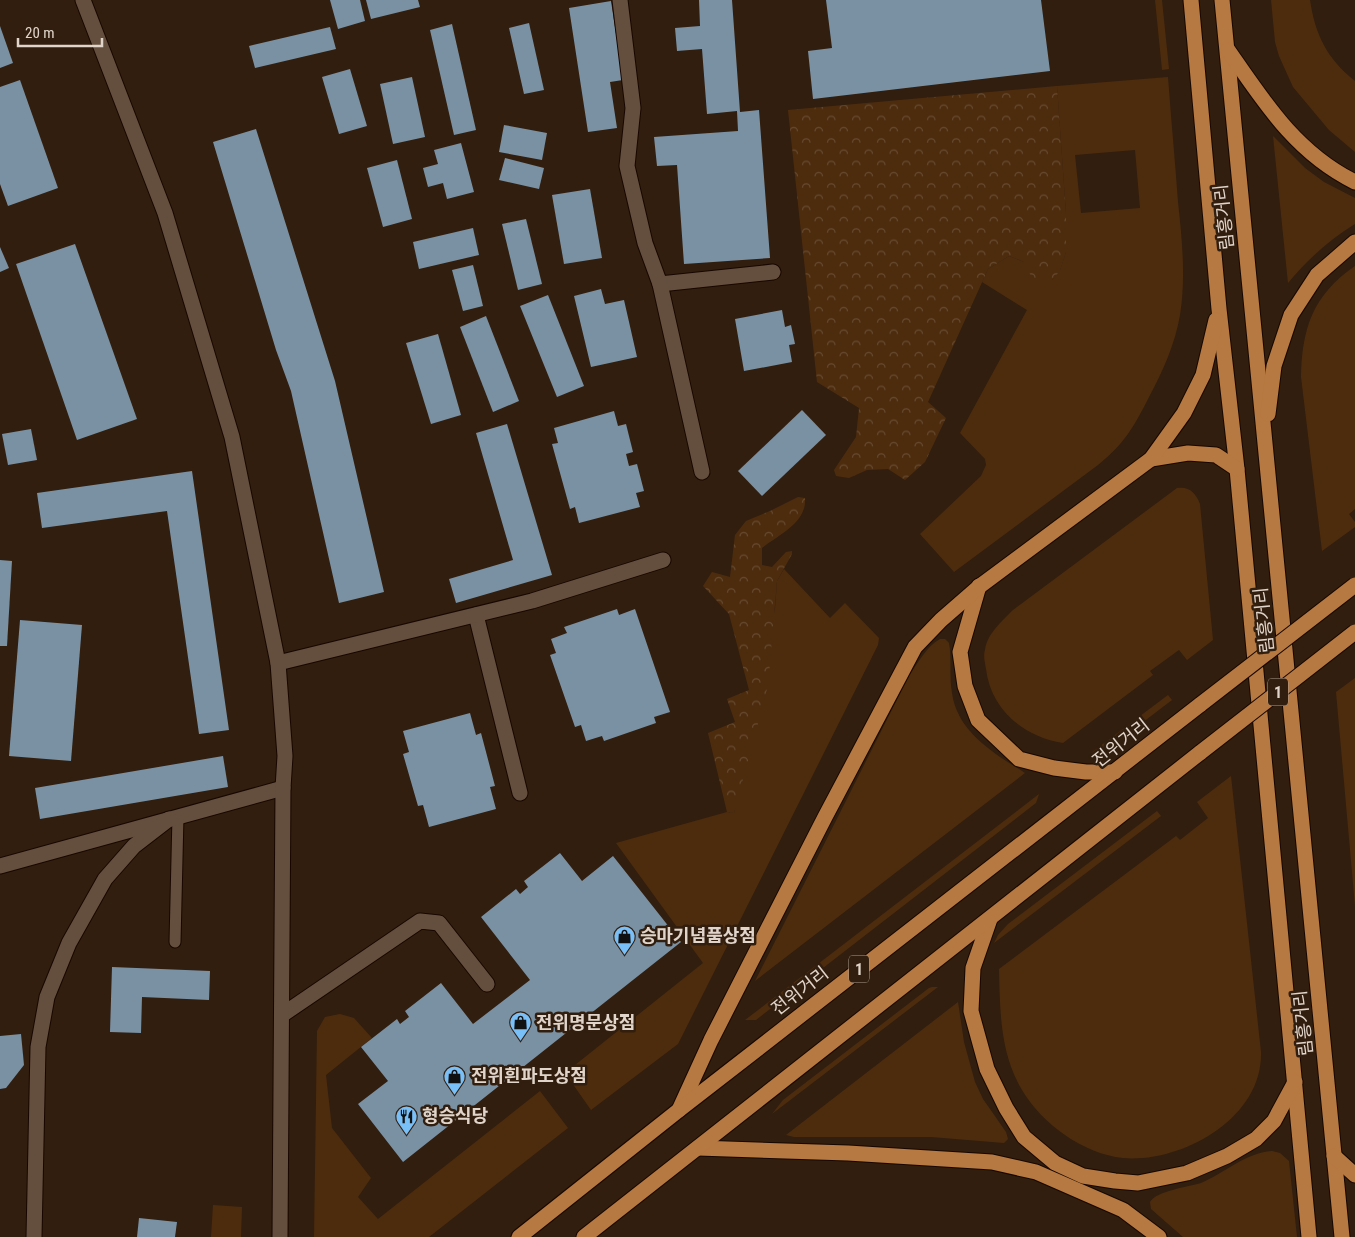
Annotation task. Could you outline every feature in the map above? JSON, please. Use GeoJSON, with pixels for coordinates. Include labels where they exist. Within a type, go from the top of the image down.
{"type":"FeatureCollection","features":[{"type":"Feature","properties":{"kind":"main road","name":"림흥거리"},"geometry":{"type":"LineString","coordinates":[[1191,0],[1309,1237]]}},
{"type":"Feature","properties":{"kind":"main road","name":"림흥거리"},"geometry":{"type":"LineString","coordinates":[[1222,0],[1342,1237]]}},
{"type":"Feature","properties":{"kind":"main road"},"geometry":{"type":"LineString","coordinates":[[1226,48],[1274,116],[1305,149],[1335,172],[1355,182]]}},
{"type":"Feature","properties":{"kind":"main road"},"geometry":{"type":"LineString","coordinates":[[1265,443],[1274,366],[1291,315],[1317,275],[1355,242]]}},
{"type":"Feature","properties":{"kind":"main road"},"geometry":{"type":"LineString","coordinates":[[678,1110],[711,1040],[908,658],[923,637],[980,586],[1150,459],[1184,413],[1203,375],[1219,309]]}},
{"type":"Feature","properties":{"kind":"main road"},"geometry":{"type":"LineString","coordinates":[[1150,459],[1188,453],[1216,455],[1237,469]]}},
{"type":"Feature","properties":{"kind":"main road","name":"전위거리"},"geometry":{"type":"LineString","coordinates":[[519,1237],[678,1110],[1355,585]]}},
{"type":"Feature","properties":{"kind":"main road"},"geometry":{"type":"LineString","coordinates":[[980,586],[960,652],[965,686],[978,720],[1019,759],[1054,768],[1086,772],[1115,772]]}},
{"type":"Feature","properties":{"kind":"main road","name":"1"},"geometry":{"type":"LineString","coordinates":[[584,1237],[1355,632]]}},
{"type":"Feature","properties":{"kind":"main road"},"geometry":{"type":"LineString","coordinates":[[990,919],[973,968],[971,1011],[987,1069],[1006,1108],[1024,1137],[1055,1163],[1083,1176],[1138,1183],[1187,1173],[1226,1156],[1256,1139],[1274,1121],[1295,1082]]}},
{"type":"Feature","properties":{"kind":"main road"},"geometry":{"type":"LineString","coordinates":[[698,1148],[848,1153],[992,1162],[1036,1172],[1123,1210],[1159,1237]]}},
{"type":"Feature","properties":{"kind":"main road"},"geometry":{"type":"LineString","coordinates":[[1334,1156],[1355,1175]]}},
{"type":"Feature","properties":{"kind":"street"},"geometry":{"type":"LineString","coordinates":[[620,0],[634,108],[627,166],[645,243],[660,284],[702,472]]}},
{"type":"Feature","properties":{"kind":"street"},"geometry":{"type":"LineString","coordinates":[[87,1],[165,213],[232,437],[278,664],[285,756],[283,788],[280,1237]]}},
{"type":"Feature","properties":{"kind":"street"},"geometry":{"type":"LineString","coordinates":[[660,284],[773,272]]}},
{"type":"Feature","properties":{"kind":"street"},"geometry":{"type":"LineString","coordinates":[[278,664],[532,601],[664,560]]}},
{"type":"Feature","properties":{"kind":"street"},"geometry":{"type":"LineString","coordinates":[[476,615],[520,793]]}},
{"type":"Feature","properties":{"kind":"street"},"geometry":{"type":"LineString","coordinates":[[0,866],[283,788]]}},
{"type":"Feature","properties":{"kind":"street"},"geometry":{"type":"LineString","coordinates":[[34,1237],[38,1047],[47,996],[69,943],[105,879],[134,846],[173,817]]}},
{"type":"Feature","properties":{"kind":"street"},"geometry":{"type":"LineString","coordinates":[[282,1015],[420,921],[439,923],[487,984]]}},
{"type":"Feature","properties":{"kind":"lane"},"geometry":{"type":"LineString","coordinates":[[173,817],[175,942]]}},
{"type":"Feature","properties":{"kind":"green space"},"geometry":{"type":"Polygon","coordinates":[[[1155,0],[1162,0],[1169,69],[1162,70],[1155,0]]]}},
{"type":"Feature","properties":{"kind":"green space"},"geometry":{"type":"Polygon","coordinates":[[[1271,0],[1310,0],[1315,24],[1324,45],[1337,64],[1355,81],[1355,152],[1329,130],[1293,87],[1275,42],[1271,0]]]}},
{"type":"Feature","properties":{"kind":"green space"},"geometry":{"type":"Polygon","coordinates":[[[1168,77],[1183,258],[1182,301],[1178,326],[1168,357],[1144,408],[1115,450],[1098,465],[954,572],[920,534],[981,476],[986,465],[985,459],[960,433],[1027,310],[982,282],[988,269],[1009,256],[1024,262],[1052,280],[1060,270],[1066,252],[1066,214],[1057,86],[1168,77]],[[1135,150],[1075,155],[1081,213],[1140,208],[1135,150]]]}},
{"type":"Feature","properties":{"kind":"green space"},"geometry":{"type":"Polygon","coordinates":[[[1057,86],[1066,214],[1066,252],[1060,271],[1052,280],[1034,282],[1024,262],[1009,256],[988,269],[928,402],[946,418],[925,462],[905,480],[888,469],[867,470],[849,478],[836,476],[834,470],[856,437],[859,408],[817,382],[788,110],[1057,86]]]}},
{"type":"Feature","properties":{"kind":"green space"},"geometry":{"type":"Polygon","coordinates":[[[1273,136],[1305,168],[1324,182],[1355,198],[1355,224],[1319,250],[1288,283],[1273,136]]]}},
{"type":"Feature","properties":{"kind":"green space"},"geometry":{"type":"Polygon","coordinates":[[[1355,266],[1355,509],[1349,514],[1355,522],[1355,527],[1322,551],[1301,377],[1302,359],[1307,328],[1320,301],[1341,277],[1355,266]]]}},
{"type":"Feature","properties":{"kind":"green space"},"geometry":{"type":"Polygon","coordinates":[[[1177,488],[1185,488],[1192,491],[1200,504],[1213,640],[1187,660],[1179,650],[1150,671],[1153,675],[1063,743],[1035,735],[1023,728],[1002,709],[989,684],[984,655],[986,644],[992,633],[1013,610],[1177,488]]]}},
{"type":"Feature","properties":{"kind":"green space"},"geometry":{"type":"Polygon","coordinates":[[[798,497],[805,498],[801,515],[790,528],[762,548],[762,565],[772,567],[786,552],[792,551],[792,554],[777,581],[768,686],[734,813],[727,812],[708,733],[735,722],[727,699],[749,690],[729,614],[703,586],[712,572],[730,577],[735,535],[746,521],[798,497]]]}},
{"type":"Feature","properties":{"kind":"green space"},"geometry":{"type":"Polygon","coordinates":[[[784,569],[830,618],[845,603],[879,638],[878,645],[678,1044],[591,1110],[565,1073],[703,963],[616,843],[727,812],[734,813],[775,608],[777,581],[784,569]]]}},
{"type":"Feature","properties":{"kind":"green space"},"geometry":{"type":"Polygon","coordinates":[[[940,639],[945,639],[949,643],[952,693],[955,707],[961,719],[969,730],[990,750],[1025,773],[755,981],[909,676],[926,651],[940,639]]]}},
{"type":"Feature","properties":{"kind":"green space"},"geometry":{"type":"Polygon","coordinates":[[[1355,678],[1355,906],[1336,692],[1355,678]]]}},
{"type":"Feature","properties":{"kind":"green space"},"geometry":{"type":"Polygon","coordinates":[[[1168,695],[1172,700],[1109,748],[1091,753],[1168,695]]]}},
{"type":"Feature","properties":{"kind":"green space"},"geometry":{"type":"Polygon","coordinates":[[[1231,776],[1261,1052],[1258,1076],[1249,1097],[1234,1116],[1215,1132],[1193,1144],[1170,1153],[1146,1158],[1123,1158],[1108,1155],[1079,1144],[1065,1135],[1030,1103],[1022,1090],[1005,1047],[1001,1016],[999,969],[1176,836],[1180,840],[1208,818],[1197,802],[1231,776]]]}},
{"type":"Feature","properties":{"kind":"green space"},"geometry":{"type":"Polygon","coordinates":[[[1039,794],[1036,803],[756,1020],[745,1020],[1039,794]]]}},
{"type":"Feature","properties":{"kind":"green space"},"geometry":{"type":"Polygon","coordinates":[[[1157,811],[1161,816],[994,943],[998,935],[1008,924],[1157,811]]]}},
{"type":"Feature","properties":{"kind":"green space"},"geometry":{"type":"Polygon","coordinates":[[[932,987],[938,987],[772,1114],[783,1100],[932,987]]]}},
{"type":"Feature","properties":{"kind":"green space"},"geometry":{"type":"Polygon","coordinates":[[[958,1002],[964,1042],[975,1082],[983,1099],[1006,1132],[1008,1139],[1004,1143],[931,1137],[794,1137],[786,1135],[958,1002]]]}},
{"type":"Feature","properties":{"kind":"green space"},"geometry":{"type":"Polygon","coordinates":[[[340,1014],[354,1018],[372,1038],[326,1075],[332,1128],[371,1178],[358,1197],[378,1219],[540,1091],[568,1128],[429,1237],[314,1237],[317,1031],[325,1017],[340,1014]]]}},
{"type":"Feature","properties":{"kind":"green space"},"geometry":{"type":"Polygon","coordinates":[[[1272,1151],[1280,1153],[1289,1161],[1297,1237],[1183,1237],[1151,1209],[1150,1202],[1159,1195],[1201,1183],[1244,1159],[1272,1151]]]}},
{"type":"Feature","properties":{"kind":"green space"},"geometry":{"type":"Polygon","coordinates":[[[213,1205],[242,1207],[241,1237],[211,1237],[213,1205]]]}},
{"type":"Feature","properties":{"kind":"building"},"geometry":{"type":"Polygon","coordinates":[[[330,0],[360,0],[365,21],[338,29],[330,0]]]}},
{"type":"Feature","properties":{"kind":"building"},"geometry":{"type":"Polygon","coordinates":[[[366,0],[418,0],[420,7],[371,19],[366,0]]]}},
{"type":"Feature","properties":{"kind":"building"},"geometry":{"type":"Polygon","coordinates":[[[699,0],[732,0],[740,112],[759,110],[770,258],[684,264],[677,165],[657,166],[654,137],[738,131],[737,111],[707,114],[702,49],[677,51],[675,28],[700,26],[699,0]]]}},
{"type":"Feature","properties":{"kind":"building"},"geometry":{"type":"Polygon","coordinates":[[[826,0],[1041,0],[1050,71],[813,99],[808,51],[832,48],[826,0]]]}},
{"type":"Feature","properties":{"kind":"building"},"geometry":{"type":"Polygon","coordinates":[[[611,1],[623,80],[610,82],[617,128],[588,132],[569,8],[611,1]]]}},
{"type":"Feature","properties":{"kind":"building"},"geometry":{"type":"Polygon","coordinates":[[[529,23],[544,90],[524,94],[509,28],[529,23]]]}},
{"type":"Feature","properties":{"kind":"building"},"geometry":{"type":"Polygon","coordinates":[[[452,24],[476,130],[454,135],[430,30],[452,24]]]}},
{"type":"Feature","properties":{"kind":"building"},"geometry":{"type":"Polygon","coordinates":[[[0,26],[13,63],[0,68],[0,26]]]}},
{"type":"Feature","properties":{"kind":"building"},"geometry":{"type":"Polygon","coordinates":[[[330,27],[336,49],[255,68],[249,46],[330,27]]]}},
{"type":"Feature","properties":{"kind":"building"},"geometry":{"type":"Polygon","coordinates":[[[350,69],[367,126],[339,134],[322,77],[350,69]]]}},
{"type":"Feature","properties":{"kind":"building"},"geometry":{"type":"Polygon","coordinates":[[[412,77],[425,137],[393,144],[380,84],[412,77]]]}},
{"type":"Feature","properties":{"kind":"building"},"geometry":{"type":"Polygon","coordinates":[[[20,80],[58,188],[8,206],[0,184],[0,87],[20,80]]]}},
{"type":"Feature","properties":{"kind":"building"},"geometry":{"type":"Polygon","coordinates":[[[504,125],[547,133],[542,160],[499,152],[504,125]]]}},
{"type":"Feature","properties":{"kind":"building"},"geometry":{"type":"Polygon","coordinates":[[[256,129],[335,381],[384,592],[339,603],[291,391],[276,350],[213,142],[256,129]]]}},
{"type":"Feature","properties":{"kind":"building"},"geometry":{"type":"Polygon","coordinates":[[[461,143],[474,192],[447,199],[443,183],[428,187],[423,168],[438,164],[434,150],[461,143]]]}},
{"type":"Feature","properties":{"kind":"building"},"geometry":{"type":"Polygon","coordinates":[[[505,158],[544,168],[539,189],[499,180],[505,158]]]}},
{"type":"Feature","properties":{"kind":"building"},"geometry":{"type":"Polygon","coordinates":[[[397,160],[412,219],[383,227],[367,168],[397,160]]]}},
{"type":"Feature","properties":{"kind":"building"},"geometry":{"type":"Polygon","coordinates":[[[590,189],[602,258],[564,264],[552,195],[590,189]]]}},
{"type":"Feature","properties":{"kind":"building"},"geometry":{"type":"Polygon","coordinates":[[[526,219],[542,284],[518,290],[502,224],[526,219]]]}},
{"type":"Feature","properties":{"kind":"building"},"geometry":{"type":"Polygon","coordinates":[[[473,228],[479,255],[419,269],[413,242],[473,228]]]}},
{"type":"Feature","properties":{"kind":"building"},"geometry":{"type":"Polygon","coordinates":[[[75,244],[137,419],[77,440],[16,264],[75,244]]]}},
{"type":"Feature","properties":{"kind":"building"},"geometry":{"type":"Polygon","coordinates":[[[0,247],[9,268],[0,272],[0,247]]]}},
{"type":"Feature","properties":{"kind":"building"},"geometry":{"type":"Polygon","coordinates":[[[473,265],[483,306],[463,311],[452,270],[473,265]]]}},
{"type":"Feature","properties":{"kind":"building"},"geometry":{"type":"Polygon","coordinates":[[[601,289],[605,304],[624,300],[637,357],[591,367],[574,296],[601,289]]]}},
{"type":"Feature","properties":{"kind":"building"},"geometry":{"type":"Polygon","coordinates":[[[548,295],[584,386],[557,397],[520,306],[548,295]]]}},
{"type":"Feature","properties":{"kind":"building"},"geometry":{"type":"Polygon","coordinates":[[[782,310],[785,327],[791,325],[795,344],[789,345],[792,362],[744,371],[735,319],[782,310]]]}},
{"type":"Feature","properties":{"kind":"building"},"geometry":{"type":"Polygon","coordinates":[[[486,316],[519,401],[493,412],[460,327],[486,316]]]}},
{"type":"Feature","properties":{"kind":"building"},"geometry":{"type":"Polygon","coordinates":[[[438,334],[461,415],[431,424],[406,343],[438,334]]]}},
{"type":"Feature","properties":{"kind":"building"},"geometry":{"type":"Polygon","coordinates":[[[802,410],[826,435],[762,496],[738,471],[802,410]]]}},
{"type":"Feature","properties":{"kind":"building"},"geometry":{"type":"Polygon","coordinates":[[[614,411],[618,426],[626,424],[633,452],[626,454],[629,466],[637,464],[644,491],[636,493],[640,507],[579,523],[575,507],[570,509],[552,444],[558,443],[554,428],[614,411]]]}},
{"type":"Feature","properties":{"kind":"building"},"geometry":{"type":"Polygon","coordinates":[[[507,424],[552,575],[456,603],[449,579],[513,560],[476,433],[507,424]]]}},
{"type":"Feature","properties":{"kind":"building"},"geometry":{"type":"Polygon","coordinates":[[[31,429],[37,460],[8,465],[2,434],[31,429]]]}},
{"type":"Feature","properties":{"kind":"building"},"geometry":{"type":"Polygon","coordinates":[[[192,471],[229,730],[199,734],[167,511],[42,528],[37,493],[192,471]]]}},
{"type":"Feature","properties":{"kind":"building"},"geometry":{"type":"Polygon","coordinates":[[[0,560],[12,561],[7,646],[0,646],[0,560]]]}},
{"type":"Feature","properties":{"kind":"building"},"geometry":{"type":"Polygon","coordinates":[[[617,609],[619,615],[635,609],[670,712],[654,717],[656,723],[604,741],[602,736],[586,741],[581,725],[575,727],[550,655],[556,653],[551,639],[567,633],[564,627],[617,609]]]}},
{"type":"Feature","properties":{"kind":"building"},"geometry":{"type":"Polygon","coordinates":[[[20,620],[82,625],[71,761],[9,756],[20,620]]]}},
{"type":"Feature","properties":{"kind":"building"},"geometry":{"type":"Polygon","coordinates":[[[470,713],[476,735],[481,733],[495,786],[490,787],[496,809],[429,827],[423,805],[418,806],[403,754],[409,752],[403,731],[470,713]]]}},
{"type":"Feature","properties":{"kind":"building"},"geometry":{"type":"Polygon","coordinates":[[[223,756],[228,787],[40,819],[35,788],[223,756]]]}},
{"type":"Feature","properties":{"kind":"building"},"geometry":{"type":"Polygon","coordinates":[[[560,853],[582,881],[613,856],[681,942],[403,1162],[358,1104],[388,1081],[361,1047],[397,1019],[400,1024],[409,1017],[405,1011],[441,983],[473,1024],[530,980],[481,917],[516,889],[520,894],[528,887],[524,881],[560,853]]]}},
{"type":"Feature","properties":{"kind":"building"},"geometry":{"type":"Polygon","coordinates":[[[112,967],[210,971],[209,1000],[142,997],[141,1033],[110,1032],[112,967]]]}},
{"type":"Feature","properties":{"kind":"building"},"geometry":{"type":"Polygon","coordinates":[[[21,1034],[24,1065],[6,1088],[0,1089],[0,1036],[21,1034]]]}},
{"type":"Feature","properties":{"kind":"building"},"geometry":{"type":"Polygon","coordinates":[[[139,1218],[177,1222],[175,1237],[137,1237],[139,1218]]]}},
{"type":"Feature","properties":{"kind":"place","name":"승마기념품상점"},"geometry":{"type":"Point","coordinates":[624,955]}},
{"type":"Feature","properties":{"kind":"place","name":"전위명문상점"},"geometry":{"type":"Point","coordinates":[520,1042]}},
{"type":"Feature","properties":{"kind":"place","name":"전위흰파도상점"},"geometry":{"type":"Point","coordinates":[455,1095]}},
{"type":"Feature","properties":{"kind":"place","name":"형승식당"},"geometry":{"type":"Point","coordinates":[406,1135]}}]}
